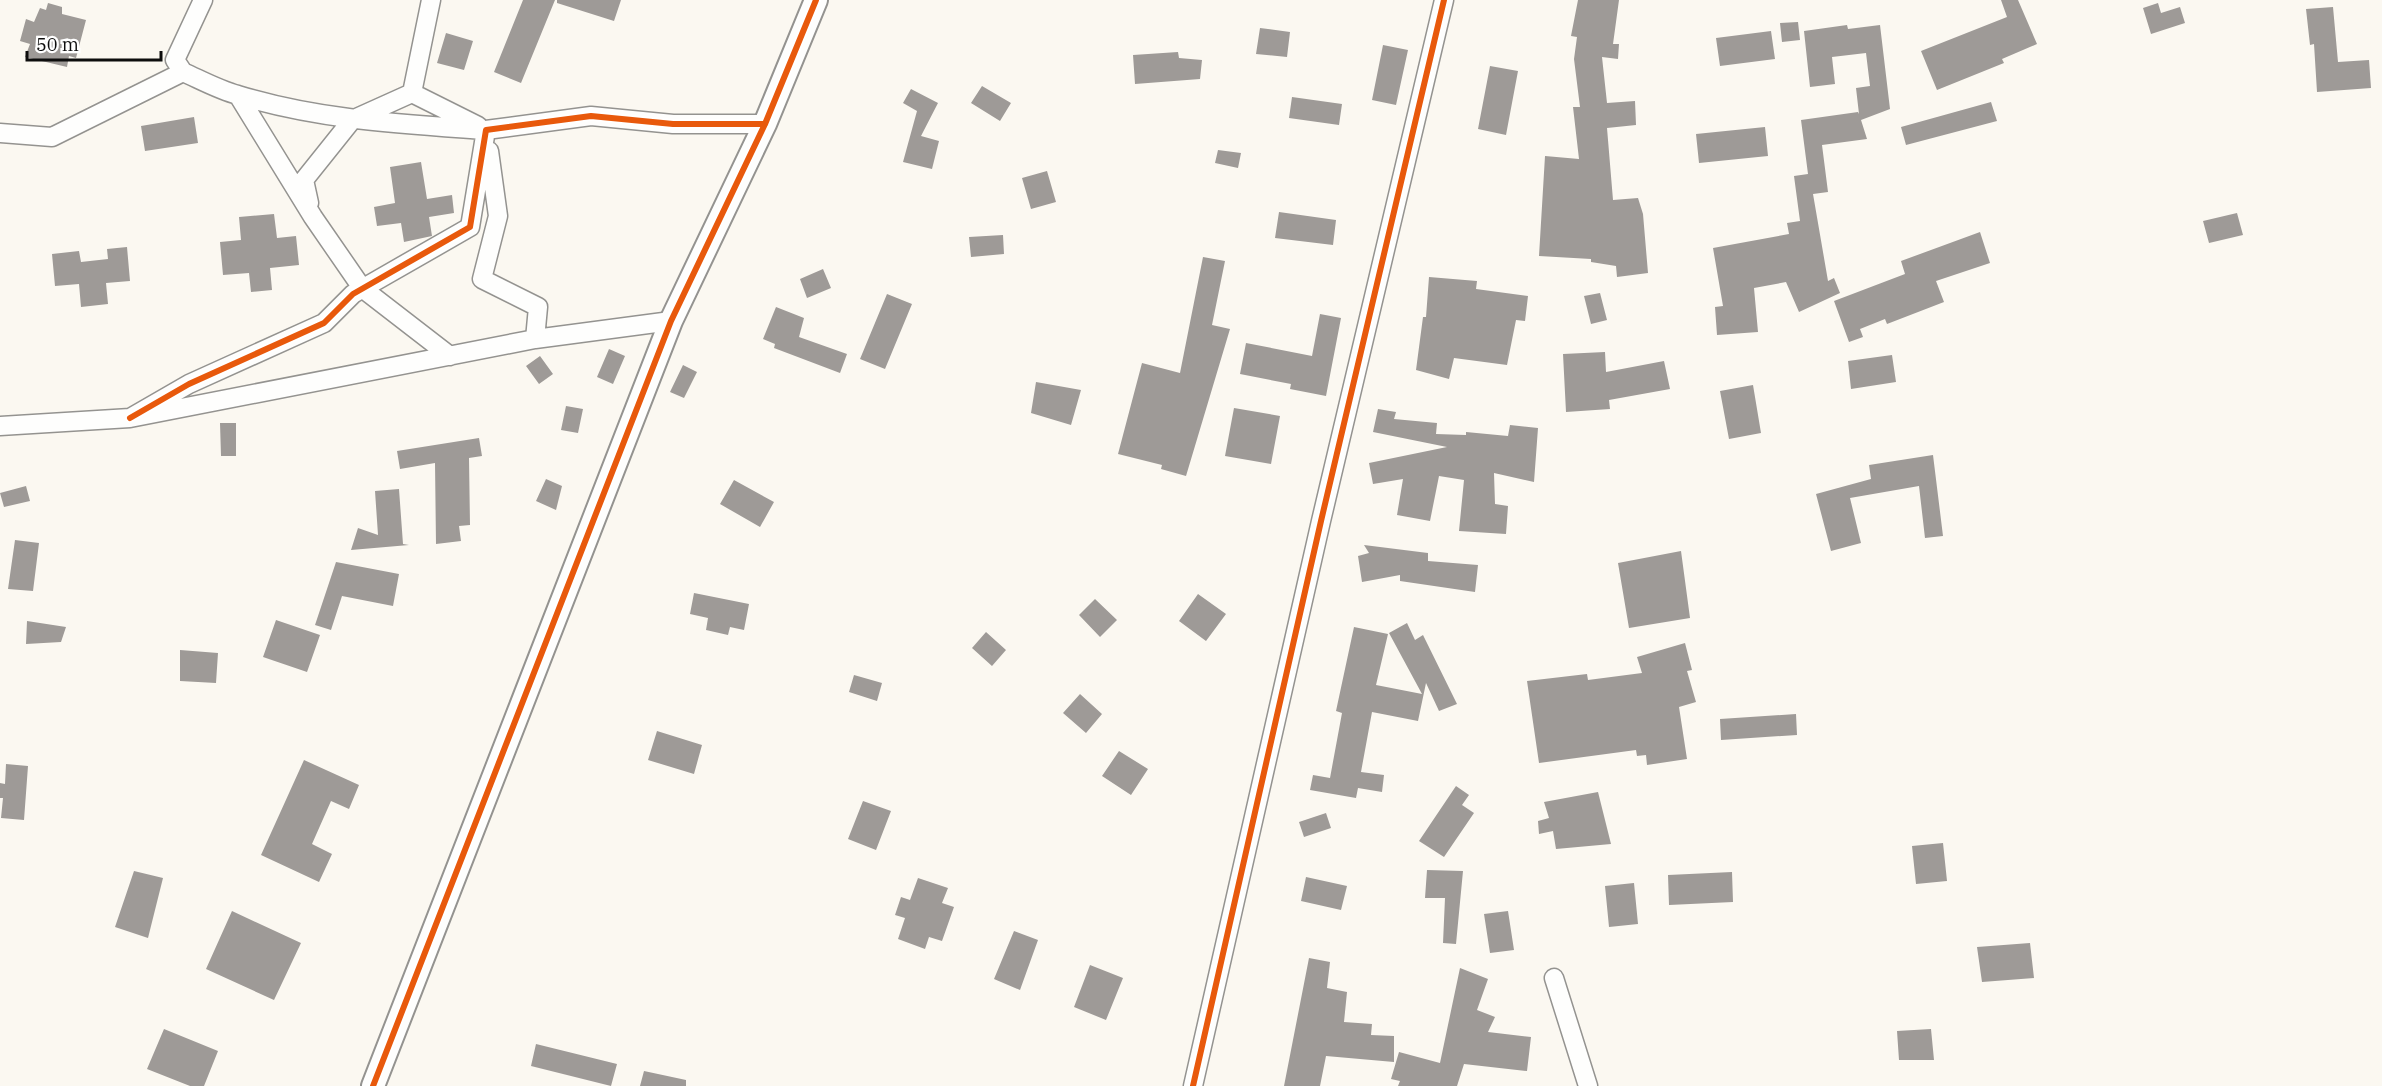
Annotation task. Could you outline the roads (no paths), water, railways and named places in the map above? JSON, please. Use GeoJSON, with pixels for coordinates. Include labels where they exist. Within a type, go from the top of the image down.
{"type":"FeatureCollection","features":[{"type":"Feature","properties":{"kind":"street"},"geometry":{"type":"LineString","coordinates":[[203,0],[175,60],[183,72],[238,95],[292,109],[352,120],[486,130],[591,116],[673,124],[765,124]]}},
{"type":"Feature","properties":{"kind":"street"},"geometry":{"type":"LineString","coordinates":[[412,93],[431,0]]}},
{"type":"Feature","properties":{"kind":"street"},"geometry":{"type":"LineString","coordinates":[[373,1086],[671,321],[765,124],[816,0]]}},
{"type":"Feature","properties":{"kind":"street"},"geometry":{"type":"LineString","coordinates":[[1193,1086],[1321,521],[1444,0]]}},
{"type":"Feature","properties":{"kind":"street"},"geometry":{"type":"LineString","coordinates":[[0,133],[52,137],[183,72]]}},
{"type":"Feature","properties":{"kind":"street"},"geometry":{"type":"LineString","coordinates":[[313,217],[304,180],[352,120],[412,93]]}},
{"type":"Feature","properties":{"kind":"street"},"geometry":{"type":"LineString","coordinates":[[412,93],[486,130]]}},
{"type":"Feature","properties":{"kind":"street"},"geometry":{"type":"LineString","coordinates":[[238,95],[313,217],[362,288],[450,356]]}},
{"type":"Feature","properties":{"kind":"street"},"geometry":{"type":"LineString","coordinates":[[130,418],[189,384],[324,323],[362,288],[471,227],[486,130]]}},
{"type":"Feature","properties":{"kind":"street"},"geometry":{"type":"LineString","coordinates":[[486,130],[498,216],[482,279],[538,307],[535,339]]}},
{"type":"Feature","properties":{"kind":"street"},"geometry":{"type":"LineString","coordinates":[[0,426],[130,418],[535,339],[671,321]]}},
{"type":"Feature","properties":{"kind":"street"},"geometry":{"type":"LineString","coordinates":[[1554,978],[1588,1086]]}}]}
